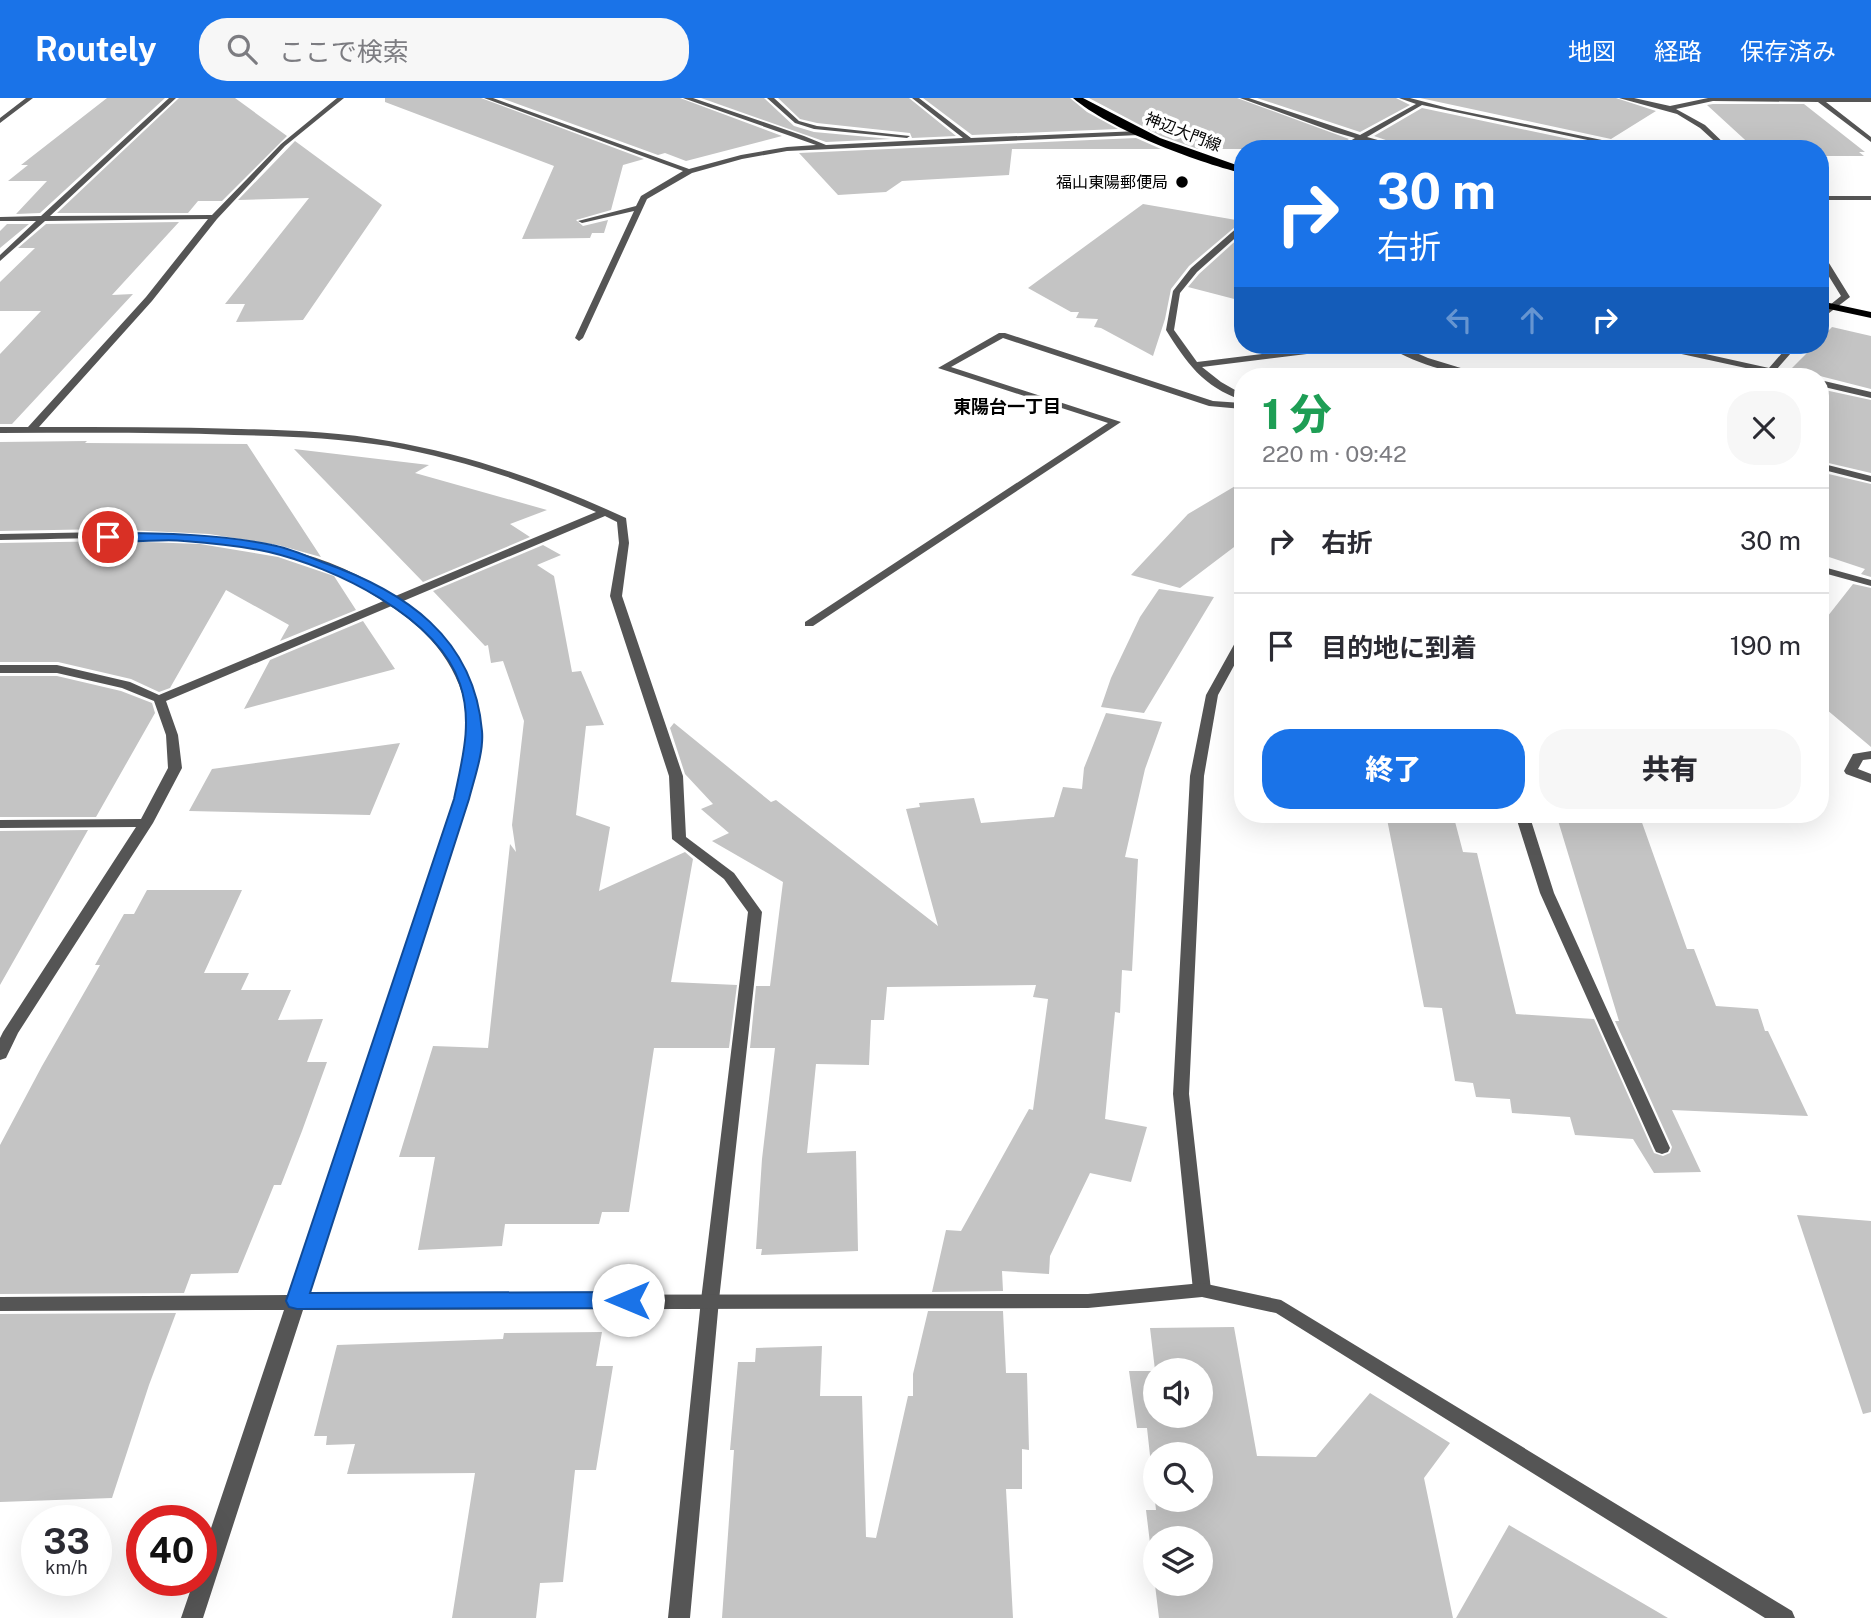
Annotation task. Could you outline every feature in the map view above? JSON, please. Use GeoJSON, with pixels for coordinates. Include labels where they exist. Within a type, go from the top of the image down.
{"type":"FeatureCollection","features":[{"type":"Feature","properties":{"kind":"main road","name":"神辺大門線"},"geometry":{"type":"LineString","coordinates":[[1077,98],[1139,133],[1190,154],[1234,168]]}},
{"type":"Feature","properties":{"kind":"main road"},"geometry":{"type":"LineString","coordinates":[[1829,306],[1871,315]]}},
{"type":"Feature","properties":{"kind":"street"},"geometry":{"type":"LineString","coordinates":[[0,121],[30,98]]}},
{"type":"Feature","properties":{"kind":"street"},"geometry":{"type":"LineString","coordinates":[[0,259],[173,98]]}},
{"type":"Feature","properties":{"kind":"street"},"geometry":{"type":"LineString","coordinates":[[31,430],[149,299],[214,217],[282,145],[341,98]]}},
{"type":"Feature","properties":{"kind":"street"},"geometry":{"type":"LineString","coordinates":[[487,98],[689,171]]}},
{"type":"Feature","properties":{"kind":"street"},"geometry":{"type":"LineString","coordinates":[[686,98],[825,147]]}},
{"type":"Feature","properties":{"kind":"street"},"geometry":{"type":"LineString","coordinates":[[770,98],[797,122],[816,128],[970,140]]}},
{"type":"Feature","properties":{"kind":"street"},"geometry":{"type":"LineString","coordinates":[[915,98],[970,140]]}},
{"type":"Feature","properties":{"kind":"street"},"geometry":{"type":"LineString","coordinates":[[1243,98],[1270,110],[1369,140]]}},
{"type":"Feature","properties":{"kind":"street"},"geometry":{"type":"LineString","coordinates":[[1402,98],[1598,140]]}},
{"type":"Feature","properties":{"kind":"street"},"geometry":{"type":"LineString","coordinates":[[1622,98],[1671,108],[1703,125],[1718,140]]}},
{"type":"Feature","properties":{"kind":"street"},"geometry":{"type":"LineString","coordinates":[[1671,108],[1712,99],[1871,100]]}},
{"type":"Feature","properties":{"kind":"street"},"geometry":{"type":"LineString","coordinates":[[1821,101],[1871,140]]}},
{"type":"Feature","properties":{"kind":"street"},"geometry":{"type":"LineString","coordinates":[[1356,140],[1420,104]]}},
{"type":"Feature","properties":{"kind":"street"},"geometry":{"type":"LineString","coordinates":[[579,338],[644,198],[689,171],[741,157],[787,149],[1139,133]]}},
{"type":"Feature","properties":{"kind":"street"},"geometry":{"type":"LineString","coordinates":[[1829,198],[1871,198]]}},
{"type":"Feature","properties":{"kind":"street"},"geometry":{"type":"LineString","coordinates":[[582,221],[638,208]]}},
{"type":"Feature","properties":{"kind":"street"},"geometry":{"type":"LineString","coordinates":[[0,219],[214,217]]}},
{"type":"Feature","properties":{"kind":"street"},"geometry":{"type":"LineString","coordinates":[[1234,235],[1194,270],[1176,293],[1170,330],[1193,365],[1216,385],[1234,393]]}},
{"type":"Feature","properties":{"kind":"street"},"geometry":{"type":"LineString","coordinates":[[1829,270],[1846,297],[1829,311]]}},
{"type":"Feature","properties":{"kind":"street"},"geometry":{"type":"LineString","coordinates":[[809,624],[1116,422],[943,368],[1002,335],[1212,404],[1234,405]]}},
{"type":"Feature","properties":{"kind":"street"},"geometry":{"type":"LineString","coordinates":[[1193,365],[1283,354]]}},
{"type":"Feature","properties":{"kind":"street"},"geometry":{"type":"LineString","coordinates":[[1407,354],[1451,368]]}},
{"type":"Feature","properties":{"kind":"street"},"geometry":{"type":"LineString","coordinates":[[1691,354],[1748,368]]}},
{"type":"Feature","properties":{"kind":"street"},"geometry":{"type":"LineString","coordinates":[[1773,368],[1786,354]]}},
{"type":"Feature","properties":{"kind":"street"},"geometry":{"type":"LineString","coordinates":[[1829,385],[1871,395]]}},
{"type":"Feature","properties":{"kind":"street"},"geometry":{"type":"LineString","coordinates":[[0,430],[203,430],[342,437],[405,446],[476,463],[622,520],[624,543],[616,596],[676,776],[679,839],[729,876],[755,912],[710,1300],[679,1618]]}},
{"type":"Feature","properties":{"kind":"street"},"geometry":{"type":"LineString","coordinates":[[1829,468],[1871,479]]}},
{"type":"Feature","properties":{"kind":"street"},"geometry":{"type":"LineString","coordinates":[[0,669],[57,669],[126,685],[159,698],[605,512]]}},
{"type":"Feature","properties":{"kind":"street"},"geometry":{"type":"LineString","coordinates":[[0,537],[182,537],[271,549],[353,578],[393,599],[439,637],[467,683],[475,734],[462,799],[192,1618]]}},
{"type":"Feature","properties":{"kind":"street"},"geometry":{"type":"LineString","coordinates":[[1829,571],[1871,583]]}},
{"type":"Feature","properties":{"kind":"street"},"geometry":{"type":"LineString","coordinates":[[1202,1290],[1181,1094],[1198,776],[1212,695],[1234,655]]}},
{"type":"Feature","properties":{"kind":"street"},"geometry":{"type":"LineString","coordinates":[[0,1054],[6,1032],[146,823],[175,768],[172,735],[159,698]]}},
{"type":"Feature","properties":{"kind":"street"},"geometry":{"type":"LineString","coordinates":[[1871,755],[1858,757],[1851,771],[1871,779]]}},
{"type":"Feature","properties":{"kind":"street"},"geometry":{"type":"LineString","coordinates":[[0,824],[146,823]]}},
{"type":"Feature","properties":{"kind":"street"},"geometry":{"type":"LineString","coordinates":[[1525,823],[1546,892],[1662,1148]]}},
{"type":"Feature","properties":{"kind":"street"},"geometry":{"type":"LineString","coordinates":[[0,1304],[297,1301],[1088,1301],[1202,1290],[1281,1307],[1784,1618]]}},
{"type":"Feature","properties":{"kind":"building"},"geometry":{"type":"Polygon","coordinates":[[[107,98],[165,98],[40,213],[16,214],[47,181],[8,181],[28,165],[21,165],[107,98]]]}},
{"type":"Feature","properties":{"kind":"building"},"geometry":{"type":"Polygon","coordinates":[[[179,98],[235,98],[287,136],[222,201],[198,201],[188,213],[57,213],[179,98]]]}},
{"type":"Feature","properties":{"kind":"building"},"geometry":{"type":"Polygon","coordinates":[[[385,98],[481,98],[644,159],[623,165],[611,210],[576,220],[583,226],[608,220],[604,233],[592,233],[590,238],[522,239],[554,166],[385,102],[385,98]]]}},
{"type":"Feature","properties":{"kind":"building"},"geometry":{"type":"Polygon","coordinates":[[[501,98],[680,98],[782,136],[686,161],[665,153],[658,155],[501,98]]]}},
{"type":"Feature","properties":{"kind":"building"},"geometry":{"type":"Polygon","coordinates":[[[701,98],[764,98],[794,126],[814,132],[891,139],[826,142],[701,98]]]}},
{"type":"Feature","properties":{"kind":"building"},"geometry":{"type":"Polygon","coordinates":[[[778,98],[909,98],[956,136],[912,138],[910,133],[817,123],[800,119],[778,98]]]}},
{"type":"Feature","properties":{"kind":"building"},"geometry":{"type":"Polygon","coordinates":[[[923,98],[1070,98],[1087,112],[1118,129],[972,135],[923,98]]]}},
{"type":"Feature","properties":{"kind":"building"},"geometry":{"type":"Polygon","coordinates":[[[1089,98],[1237,98],[1349,139],[1234,140],[1234,149],[1198,149],[1161,136],[1089,98]]]}},
{"type":"Feature","properties":{"kind":"building"},"geometry":{"type":"Polygon","coordinates":[[[1257,98],[1396,98],[1410,105],[1360,132],[1257,98]]]}},
{"type":"Feature","properties":{"kind":"building"},"geometry":{"type":"Polygon","coordinates":[[[1420,98],[1616,98],[1656,111],[1611,139],[1420,98]]]}},
{"type":"Feature","properties":{"kind":"building"},"geometry":{"type":"Polygon","coordinates":[[[1804,104],[1865,152],[1859,152],[1864,156],[1829,156],[1829,140],[1745,140],[1707,105],[1804,104]]]}},
{"type":"Feature","properties":{"kind":"building"},"geometry":{"type":"Polygon","coordinates":[[[1422,108],[1574,140],[1386,140],[1374,136],[1422,108]]]}},
{"type":"Feature","properties":{"kind":"building"},"geometry":{"type":"Polygon","coordinates":[[[1136,138],[1161,149],[1012,149],[1009,175],[902,181],[886,192],[838,195],[799,153],[1136,138]]]}},
{"type":"Feature","properties":{"kind":"building"},"geometry":{"type":"Polygon","coordinates":[[[295,141],[382,205],[303,320],[236,322],[245,304],[225,304],[309,198],[238,200],[295,141]]]}},
{"type":"Feature","properties":{"kind":"building"},"geometry":{"type":"Polygon","coordinates":[[[1143,204],[1234,220],[1234,228],[1189,266],[1171,289],[1153,356],[1101,328],[1094,327],[1098,319],[1076,318],[1079,312],[1071,312],[1028,288],[1143,204]]]}},
{"type":"Feature","properties":{"kind":"building"},"geometry":{"type":"Polygon","coordinates":[[[179,222],[112,295],[133,294],[12,424],[0,424],[0,354],[41,311],[0,311],[0,282],[35,248],[18,248],[46,224],[179,222]]]}},
{"type":"Feature","properties":{"kind":"building"},"geometry":{"type":"Polygon","coordinates":[[[7,224],[29,224],[0,248],[0,231],[7,224]]]}},
{"type":"Feature","properties":{"kind":"building"},"geometry":{"type":"Polygon","coordinates":[[[1234,242],[1234,299],[1188,287],[1234,242]]]}},
{"type":"Feature","properties":{"kind":"building"},"geometry":{"type":"Polygon","coordinates":[[[1832,327],[1871,336],[1871,389],[1829,378],[1829,368],[1792,368],[1806,354],[1829,354],[1829,330],[1832,327]]]}},
{"type":"Feature","properties":{"kind":"building"},"geometry":{"type":"Polygon","coordinates":[[[1829,391],[1871,400],[1871,473],[1829,463],[1829,391]]]}},
{"type":"Feature","properties":{"kind":"building"},"geometry":{"type":"Polygon","coordinates":[[[87,441],[85,443],[247,444],[321,557],[278,545],[209,534],[107,529],[0,531],[0,442],[87,441]]]}},
{"type":"Feature","properties":{"kind":"building"},"geometry":{"type":"Polygon","coordinates":[[[294,449],[429,465],[415,473],[547,510],[510,524],[530,537],[423,582],[294,449]]]}},
{"type":"Feature","properties":{"kind":"building"},"geometry":{"type":"Polygon","coordinates":[[[1829,474],[1871,484],[1871,577],[1861,574],[1865,569],[1829,557],[1829,474]]]}},
{"type":"Feature","properties":{"kind":"building"},"geometry":{"type":"Polygon","coordinates":[[[1234,487],[1234,547],[1180,588],[1131,575],[1188,514],[1234,487]]]}},
{"type":"Feature","properties":{"kind":"building"},"geometry":{"type":"Polygon","coordinates":[[[119,541],[200,544],[278,557],[334,576],[356,610],[280,641],[289,625],[226,590],[170,688],[159,692],[131,679],[58,662],[0,662],[0,543],[119,541]]]}},
{"type":"Feature","properties":{"kind":"building"},"geometry":{"type":"Polygon","coordinates":[[[543,545],[561,555],[537,565],[554,576],[572,672],[581,671],[604,725],[586,726],[576,815],[610,827],[599,891],[685,852],[693,859],[671,982],[737,985],[729,1048],[654,1048],[629,1212],[602,1212],[599,1224],[505,1224],[502,1246],[418,1250],[435,1157],[399,1157],[433,1046],[488,1048],[510,844],[516,852],[512,825],[524,721],[503,661],[491,663],[488,645],[485,646],[433,591],[543,545]]]}},
{"type":"Feature","properties":{"kind":"building"},"geometry":{"type":"Polygon","coordinates":[[[1853,584],[1871,588],[1871,747],[1829,712],[1829,615],[1853,584]]]}},
{"type":"Feature","properties":{"kind":"building"},"geometry":{"type":"Polygon","coordinates":[[[1159,589],[1214,597],[1144,713],[1101,707],[1111,678],[1140,617],[1159,589]]]}},
{"type":"Feature","properties":{"kind":"building"},"geometry":{"type":"Polygon","coordinates":[[[363,621],[395,669],[244,709],[270,660],[363,621]]]}},
{"type":"Feature","properties":{"kind":"building"},"geometry":{"type":"Polygon","coordinates":[[[0,676],[57,676],[121,691],[152,703],[155,713],[96,817],[0,817],[0,676]]]}},
{"type":"Feature","properties":{"kind":"building"},"geometry":{"type":"Polygon","coordinates":[[[1106,713],[1162,722],[1145,769],[1125,857],[1138,859],[1132,971],[1122,970],[1120,1013],[1115,1012],[1105,1119],[1147,1127],[1131,1182],[1090,1173],[1050,1256],[1049,1274],[1002,1271],[1003,1291],[932,1292],[946,1230],[961,1231],[1029,1109],[1033,1110],[1048,999],[1033,997],[1036,985],[887,987],[884,1020],[871,1020],[869,1065],[816,1064],[807,1153],[856,1151],[858,1251],[761,1255],[762,1249],[756,1249],[762,1159],[775,1048],[750,1048],[756,986],[770,986],[783,882],[712,841],[729,833],[701,809],[713,804],[685,774],[670,728],[674,723],[771,802],[776,800],[938,926],[906,809],[920,807],[919,803],[974,798],[981,823],[1054,817],[1063,787],[1082,789],[1084,768],[1106,713]]]}},
{"type":"Feature","properties":{"kind":"building"},"geometry":{"type":"Polygon","coordinates":[[[400,743],[370,815],[189,811],[212,769],[400,743]]]}},
{"type":"Feature","properties":{"kind":"building"},"geometry":{"type":"Polygon","coordinates":[[[1388,823],[1455,823],[1463,852],[1477,853],[1516,1014],[1594,1019],[1654,1153],[1663,1156],[1670,1153],[1672,1147],[1615,1021],[1619,1021],[1559,823],[1642,823],[1687,949],[1694,949],[1716,1006],[1758,1009],[1765,1031],[1768,1031],[1808,1116],[1672,1110],[1701,1172],[1654,1173],[1633,1139],[1575,1135],[1570,1117],[1512,1113],[1510,1099],[1476,1097],[1473,1083],[1455,1081],[1442,1008],[1424,1007],[1388,823]]]}},
{"type":"Feature","properties":{"kind":"building"},"geometry":{"type":"Polygon","coordinates":[[[88,830],[0,985],[0,831],[88,830]]]}},
{"type":"Feature","properties":{"kind":"building"},"geometry":{"type":"Polygon","coordinates":[[[147,890],[242,890],[204,973],[249,973],[241,990],[291,990],[278,1020],[323,1019],[307,1062],[327,1062],[302,1131],[281,1185],[274,1185],[238,1273],[191,1274],[184,1293],[0,1294],[0,1145],[100,965],[95,965],[124,914],[134,914],[147,890]]]}},
{"type":"Feature","properties":{"kind":"building"},"geometry":{"type":"Polygon","coordinates":[[[1797,1215],[1871,1221],[1871,1412],[1863,1414],[1797,1215]]]}},
{"type":"Feature","properties":{"kind":"building"},"geometry":{"type":"Polygon","coordinates":[[[928,1311],[1003,1311],[1006,1373],[1027,1373],[1029,1450],[1022,1449],[1022,1489],[1006,1489],[1013,1618],[722,1618],[734,1450],[730,1450],[738,1362],[755,1362],[756,1348],[822,1346],[820,1396],[862,1396],[866,1537],[876,1538],[908,1396],[913,1396],[913,1374],[928,1311]]]}},
{"type":"Feature","properties":{"kind":"building"},"geometry":{"type":"Polygon","coordinates":[[[176,1313],[112,1498],[0,1502],[0,1314],[176,1313]]]}},
{"type":"Feature","properties":{"kind":"building"},"geometry":{"type":"Polygon","coordinates":[[[1234,1327],[1257,1456],[1316,1457],[1370,1393],[1450,1443],[1424,1478],[1453,1618],[1159,1618],[1156,1596],[1213,1596],[1213,1526],[1148,1526],[1146,1512],[1213,1512],[1213,1442],[1149,1442],[1147,1428],[1213,1428],[1213,1358],[1154,1358],[1150,1328],[1234,1327]]]}},
{"type":"Feature","properties":{"kind":"building"},"geometry":{"type":"Polygon","coordinates":[[[602,1332],[596,1366],[613,1366],[596,1470],[575,1470],[563,1582],[540,1583],[536,1618],[452,1618],[475,1473],[347,1474],[355,1444],[326,1445],[327,1436],[314,1436],[337,1345],[503,1339],[504,1333],[602,1332]]]}},
{"type":"Feature","properties":{"kind":"building"},"geometry":{"type":"Polygon","coordinates":[[[1129,1371],[1143,1371],[1143,1428],[1137,1428],[1129,1371]]]}},
{"type":"Feature","properties":{"kind":"building"},"geometry":{"type":"Polygon","coordinates":[[[1509,1525],[1668,1618],[1456,1618],[1509,1525]]]}},
{"type":"Feature","properties":{"kind":"place","name":"福山東陽郵便局"},"geometry":{"type":"Point","coordinates":[1182,182]}},
{"type":"Feature","properties":{"kind":"district","name":"東陽台一丁目"},"geometry":{"type":"Point","coordinates":[1007,406]}},
{"type":"Feature","properties":{"kind":"route"},"geometry":{"type":"LineString","coordinates":[[108,537],[182,537],[271,549],[309,560],[353,578],[393,599],[439,637],[467,683],[475,734],[462,799],[297,1301],[628,1300]]}}]}
